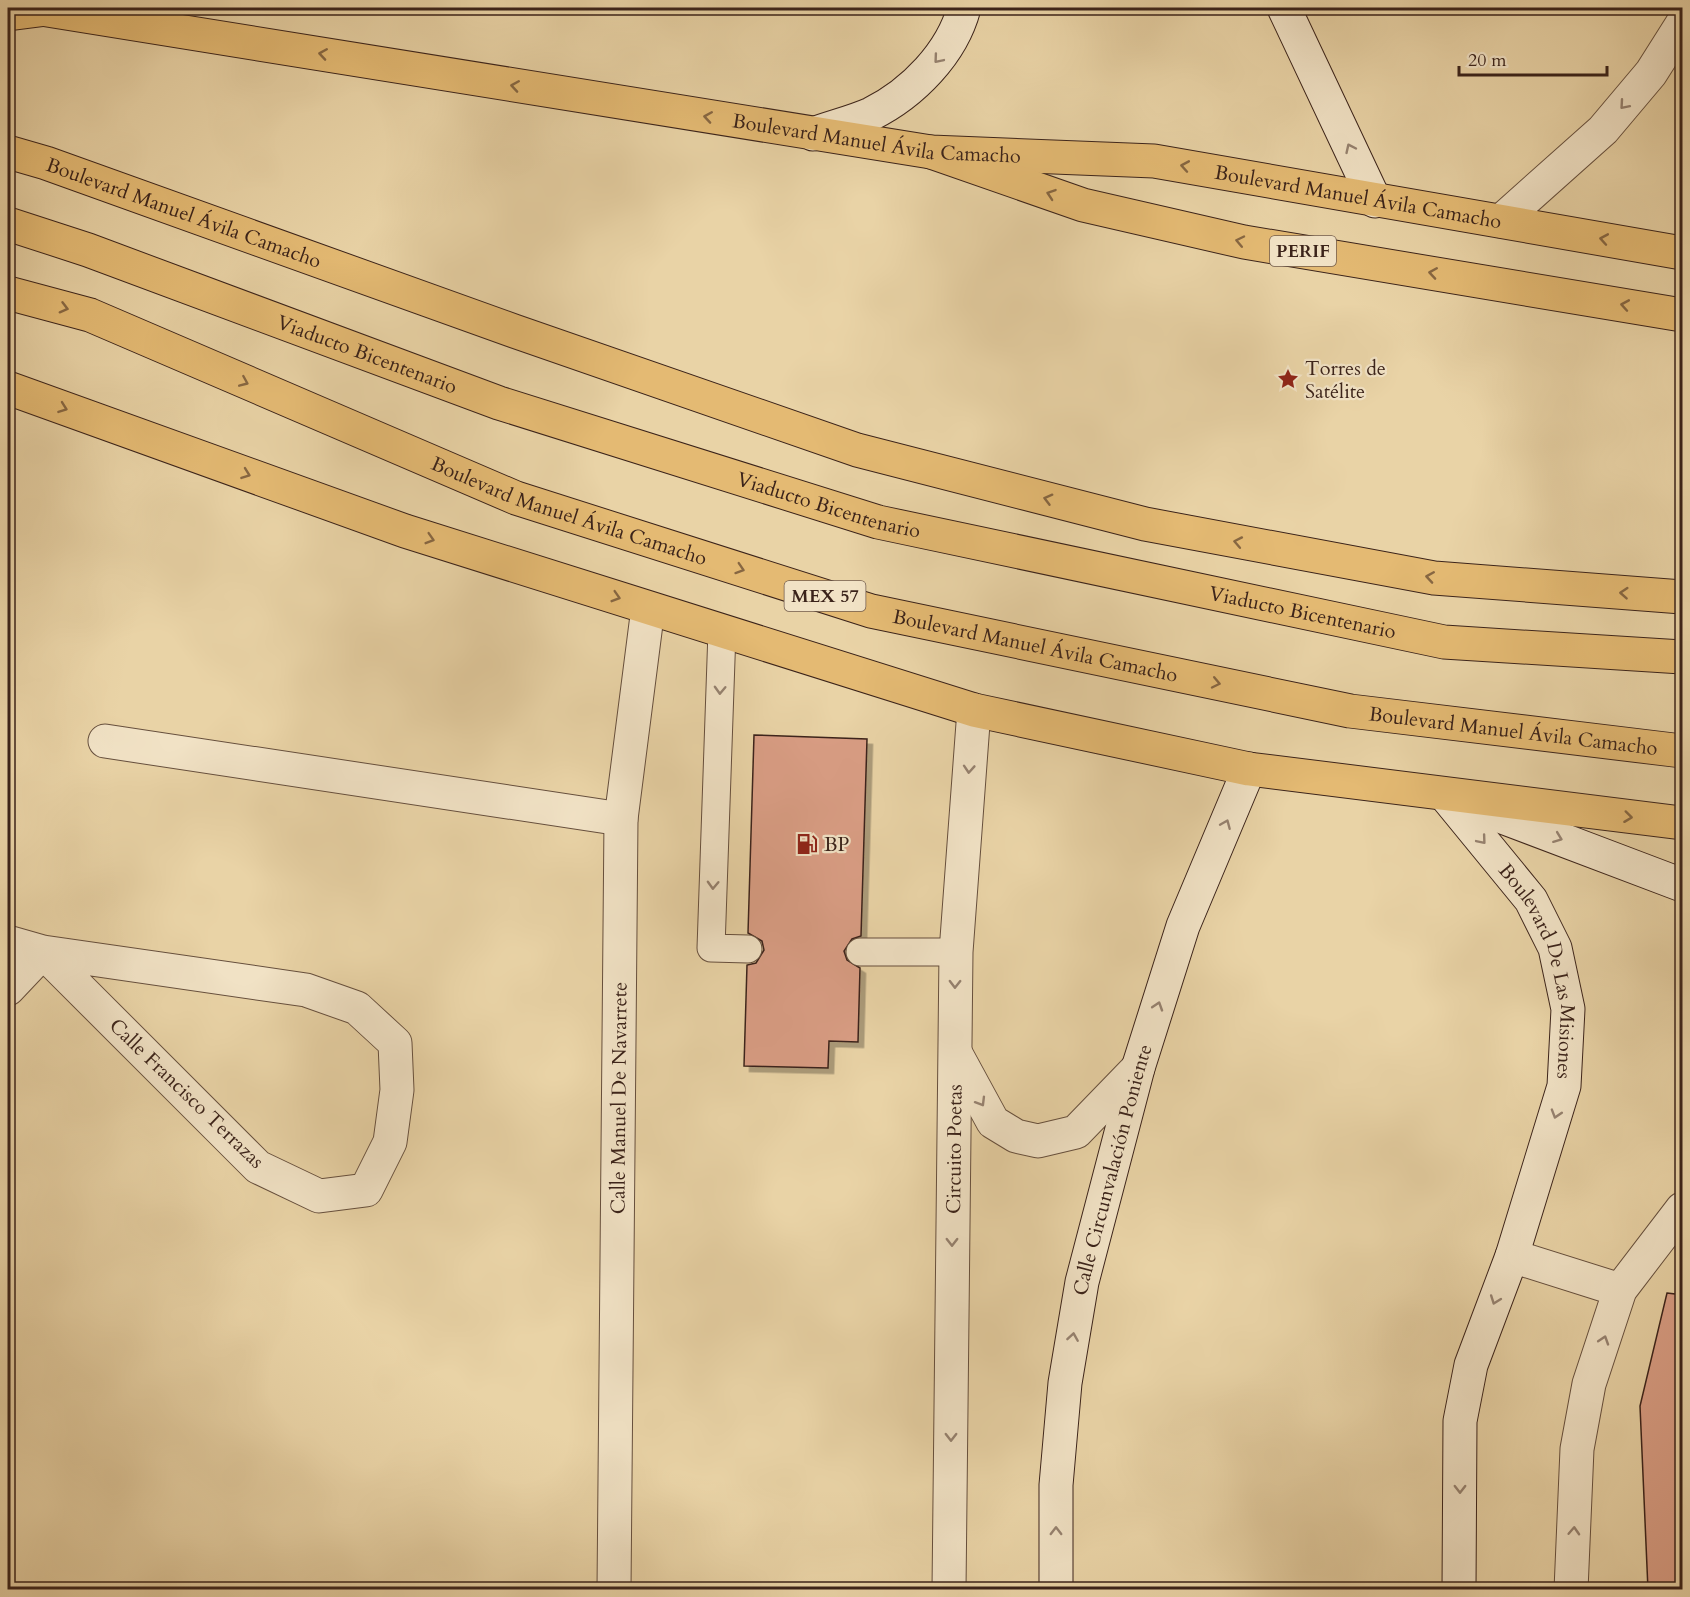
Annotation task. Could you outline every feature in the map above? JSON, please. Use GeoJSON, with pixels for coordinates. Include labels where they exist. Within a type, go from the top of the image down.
{"type":"FeatureCollection","features":[{"type":"Feature","properties":{"kind":"main road","name":"Boulevard Manuel Ávila Camacho"},"geometry":{"type":"LineString","coordinates":[[8,14],[41,8],[931,152],[1154,161],[1375,201],[1681,252]]}},
{"type":"Feature","properties":{"kind":"main road","name":"Boulevard Manuel Ávila Camacho"},"geometry":{"type":"LineString","coordinates":[[8,152],[46,163],[525,335],[857,450],[1144,524],[1434,578],[1683,597]]}},
{"type":"Feature","properties":{"kind":"main road","name":"PERIF"},"geometry":{"type":"LineString","coordinates":[[931,152],[1083,205],[1244,242],[1683,315]]}},
{"type":"Feature","properties":{"kind":"main road","name":"Viaducto Bicentenario"},"geometry":{"type":"LineString","coordinates":[[8,224],[88,250],[499,403],[878,522],[1444,642],[1683,657]]}},
{"type":"Feature","properties":{"kind":"main road","name":"Boulevard Manuel Ávila Camacho"},"geometry":{"type":"LineString","coordinates":[[8,293],[90,315],[516,498],[871,610],[1350,711],[1683,751]]}},
{"type":"Feature","properties":{"kind":"main road"},"geometry":{"type":"LineString","coordinates":[[8,388],[405,531],[974,710],[1249,769],[1683,823]]}},
{"type":"Feature","properties":{"kind":"street"},"geometry":{"type":"LineString","coordinates":[[813,134],[872,113],[921,79],[944,54],[960,24],[964,8]]}},
{"type":"Feature","properties":{"kind":"street"},"geometry":{"type":"LineString","coordinates":[[1284,8],[1375,201]]}},
{"type":"Feature","properties":{"kind":"street"},"geometry":{"type":"LineString","coordinates":[[1501,221],[1603,130],[1651,73],[1683,24]]}},
{"type":"Feature","properties":{"kind":"street","name":"Calle Manuel De Navarrete"},"geometry":{"type":"LineString","coordinates":[[614,1590],[621,819],[648,608]]}},
{"type":"Feature","properties":{"kind":"street","name":"Circuito Poetas"},"geometry":{"type":"LineString","coordinates":[[949,1590],[956,952],[974,710]]}},
{"type":"Feature","properties":{"kind":"street"},"geometry":{"type":"LineString","coordinates":[[105,741],[621,819]]}},
{"type":"Feature","properties":{"kind":"street","name":"Calle Circunvalación Poniente"},"geometry":{"type":"LineString","coordinates":[[1056,1590],[1056,1485],[1065,1383],[1082,1282],[1138,1068],[1183,926],[1249,769]]}},
{"type":"Feature","properties":{"kind":"street"},"geometry":{"type":"LineString","coordinates":[[1445,795],[1683,885]]}},
{"type":"Feature","properties":{"kind":"street","name":"Boulevard De Las Misiones"},"geometry":{"type":"LineString","coordinates":[[1445,795],[1531,900],[1555,948],[1568,1009],[1564,1086],[1512,1256],[1471,1365],[1460,1421],[1459,1590]]}},
{"type":"Feature","properties":{"kind":"street","name":"Calle Francisco Terrazas"},"geometry":{"type":"LineString","coordinates":[[8,942],[43,952],[306,990],[357,1008],[395,1043],[397,1090],[390,1142],[366,1190],[319,1196],[258,1167],[43,952]]}},
{"type":"Feature","properties":{"kind":"street"},"geometry":{"type":"LineString","coordinates":[[8,989],[43,952]]}},
{"type":"Feature","properties":{"kind":"street"},"geometry":{"type":"LineString","coordinates":[[954,1050],[993,1122],[1016,1136],[1038,1141],[1076,1132],[1138,1068]]}},
{"type":"Feature","properties":{"kind":"street"},"geometry":{"type":"LineString","coordinates":[[1571,1590],[1577,1449],[1589,1384],[1620,1290],[1683,1209]]}},
{"type":"Feature","properties":{"kind":"street"},"geometry":{"type":"LineString","coordinates":[[1512,1256],[1620,1290]]}},
{"type":"Feature","properties":{"kind":"lane"},"geometry":{"type":"LineString","coordinates":[[722,631],[711,948],[748,949]]}},
{"type":"Feature","properties":{"kind":"lane"},"geometry":{"type":"LineString","coordinates":[[860,952],[956,952]]}},
{"type":"Feature","properties":{"kind":"building","name":"BP"},"geometry":{"type":"Polygon","coordinates":[[[754,735],[867,739],[861,936],[852,939],[844,951],[847,960],[860,968],[858,1042],[829,1041],[828,1068],[744,1066],[747,965],[756,963],[764,950],[762,941],[748,933],[754,735]]]}},
{"type":"Feature","properties":{"kind":"building"},"geometry":{"type":"Polygon","coordinates":[[[1667,1293],[1683,1295],[1683,1590],[1648,1590],[1640,1406],[1667,1293]]]}},
{"type":"Feature","properties":{"kind":"place","name":"Torres de Satélite"},"geometry":{"type":"Point","coordinates":[1288,379]}},
{"type":"Feature","properties":{"kind":"place","name":"BP"},"geometry":{"type":"Point","coordinates":[807,844]}}]}
